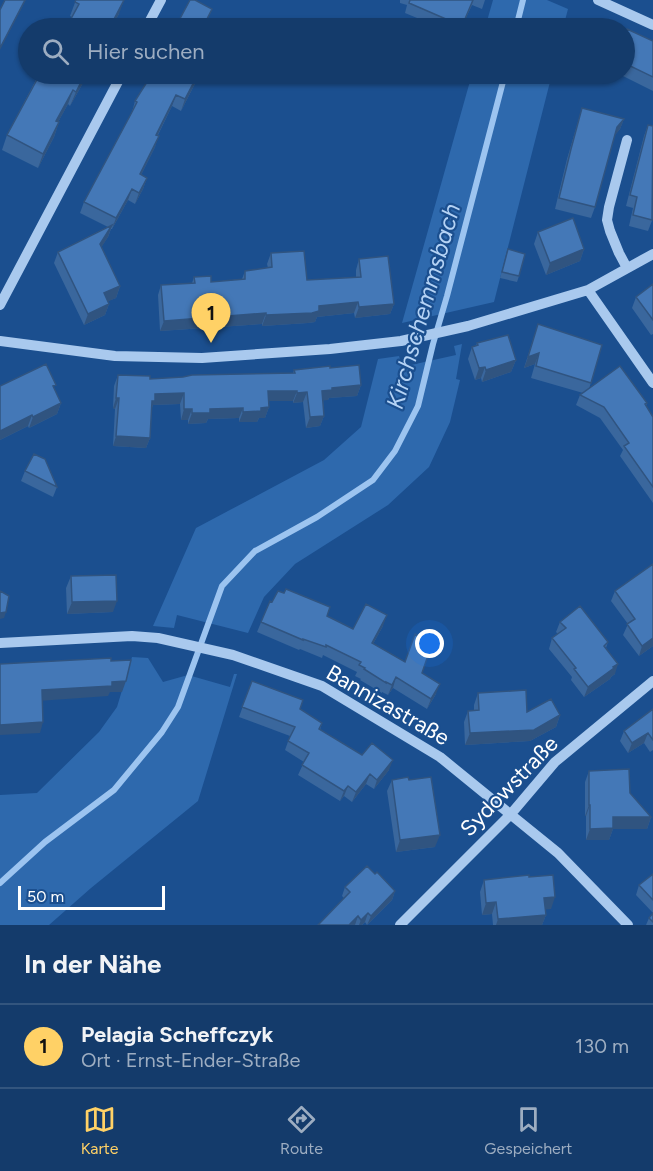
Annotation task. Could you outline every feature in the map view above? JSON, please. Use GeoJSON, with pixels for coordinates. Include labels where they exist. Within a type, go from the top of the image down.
{"type":"FeatureCollection","features":[{"type":"Feature","properties":{"kind":"street"},"geometry":{"type":"LineString","coordinates":[[151,18],[161,0]]}},
{"type":"Feature","properties":{"kind":"street"},"geometry":{"type":"LineString","coordinates":[[598,0],[653,25]]}},
{"type":"Feature","properties":{"kind":"street"},"geometry":{"type":"LineString","coordinates":[[0,305],[117,84]]}},
{"type":"Feature","properties":{"kind":"street"},"geometry":{"type":"LineString","coordinates":[[627,140],[607,220],[627,268]]}},
{"type":"Feature","properties":{"kind":"street"},"geometry":{"type":"LineString","coordinates":[[0,341],[116,356],[202,358],[330,349],[401,341],[456,329],[588,290],[653,254]]}},
{"type":"Feature","properties":{"kind":"street"},"geometry":{"type":"LineString","coordinates":[[588,290],[653,383]]}},
{"type":"Feature","properties":{"kind":"street","name":"Bannizastraße"},"geometry":{"type":"LineString","coordinates":[[0,643],[132,636],[173,641],[233,655],[322,686],[440,757],[558,853],[628,925]]}},
{"type":"Feature","properties":{"kind":"street","name":"Sydowstraße"},"geometry":{"type":"LineString","coordinates":[[400,925],[510,815],[555,762],[653,681]]}},
{"type":"Feature","properties":{"kind":"shaded area"},"geometry":{"type":"Polygon","coordinates":[[[493,0],[547,0],[568,9],[566,18],[488,18],[493,0]]]}},
{"type":"Feature","properties":{"kind":"shaded area"},"geometry":{"type":"Polygon","coordinates":[[[469,84],[549,84],[494,302],[402,323],[469,84]]]}},
{"type":"Feature","properties":{"kind":"shaded area"},"geometry":{"type":"Polygon","coordinates":[[[462,344],[456,379],[460,380],[450,422],[429,467],[388,505],[295,564],[264,597],[248,633],[177,615],[174,628],[153,626],[196,528],[324,460],[361,427],[378,359],[399,356],[402,367],[456,355],[454,346],[462,344]]]}},
{"type":"Feature","properties":{"kind":"shaded area"},"geometry":{"type":"Polygon","coordinates":[[[132,657],[148,658],[163,682],[188,675],[230,687],[234,674],[237,674],[198,801],[49,925],[0,925],[0,795],[37,793],[99,732],[117,707],[132,657]]]}},
{"type":"Feature","properties":{"kind":"building"},"geometry":{"type":"Polygon","coordinates":[[[5,0],[25,0],[0,48],[0,10],[5,0]]]}},
{"type":"Feature","properties":{"kind":"building"},"geometry":{"type":"Polygon","coordinates":[[[76,0],[124,0],[115,18],[71,18],[79,4],[75,2],[76,0]]]}},
{"type":"Feature","properties":{"kind":"building"},"geometry":{"type":"Polygon","coordinates":[[[190,0],[195,0],[212,9],[208,18],[180,18],[190,0]]]}},
{"type":"Feature","properties":{"kind":"building"},"geometry":{"type":"Polygon","coordinates":[[[410,0],[473,0],[465,18],[444,18],[409,3],[410,0]]]}},
{"type":"Feature","properties":{"kind":"building"},"geometry":{"type":"Polygon","coordinates":[[[635,33],[653,41],[653,77],[635,68],[635,33]]]}},
{"type":"Feature","properties":{"kind":"building"},"geometry":{"type":"Polygon","coordinates":[[[35,84],[80,84],[76,92],[73,90],[56,121],[59,122],[43,154],[7,135],[35,84]]]}},
{"type":"Feature","properties":{"kind":"building"},"geometry":{"type":"Polygon","coordinates":[[[146,84],[193,84],[185,99],[176,95],[140,174],[147,178],[139,193],[132,189],[116,218],[84,202],[132,112],[137,102],[135,101],[146,84]]]}},
{"type":"Feature","properties":{"kind":"building"},"geometry":{"type":"Polygon","coordinates":[[[582,108],[624,119],[617,127],[595,207],[559,198],[582,108]]]}},
{"type":"Feature","properties":{"kind":"building"},"geometry":{"type":"Polygon","coordinates":[[[648,125],[653,126],[652,220],[633,215],[637,197],[630,195],[648,125]]]}},
{"type":"Feature","properties":{"kind":"building"},"geometry":{"type":"Polygon","coordinates":[[[573,218],[584,249],[550,263],[538,232],[573,218]]]}},
{"type":"Feature","properties":{"kind":"building"},"geometry":{"type":"Polygon","coordinates":[[[112,225],[100,244],[120,286],[104,293],[109,304],[88,314],[58,252],[112,225]]]}},
{"type":"Feature","properties":{"kind":"building"},"geometry":{"type":"Polygon","coordinates":[[[508,249],[525,254],[519,276],[502,272],[508,249]]]}},
{"type":"Feature","properties":{"kind":"building"},"geometry":{"type":"Polygon","coordinates":[[[304,251],[307,280],[361,277],[359,259],[388,256],[394,304],[359,307],[358,302],[319,306],[319,311],[312,313],[266,315],[266,313],[164,321],[161,285],[195,283],[194,277],[211,276],[211,282],[245,279],[245,271],[272,267],[271,253],[304,251]]]}},
{"type":"Feature","properties":{"kind":"building"},"geometry":{"type":"Polygon","coordinates":[[[653,284],[653,320],[636,297],[653,284]]]}},
{"type":"Feature","properties":{"kind":"building"},"geometry":{"type":"Polygon","coordinates":[[[538,324],[602,345],[591,383],[536,366],[539,353],[528,357],[538,324]]]}},
{"type":"Feature","properties":{"kind":"building"},"geometry":{"type":"Polygon","coordinates":[[[508,335],[516,360],[486,370],[485,367],[479,368],[472,347],[478,345],[477,343],[508,335]]]}},
{"type":"Feature","properties":{"kind":"building"},"geometry":{"type":"Polygon","coordinates":[[[46,364],[61,403],[0,431],[0,386],[46,364]]]}},
{"type":"Feature","properties":{"kind":"building"},"geometry":{"type":"Polygon","coordinates":[[[359,365],[361,385],[322,391],[324,416],[310,417],[307,392],[268,391],[269,407],[261,408],[261,411],[243,412],[243,408],[210,409],[210,413],[192,413],[192,409],[184,409],[184,393],[155,394],[155,401],[152,401],[150,438],[116,436],[118,375],[150,376],[150,379],[192,375],[295,373],[294,370],[359,365]]]}},
{"type":"Feature","properties":{"kind":"building"},"geometry":{"type":"Polygon","coordinates":[[[620,366],[647,403],[645,404],[653,417],[653,487],[624,446],[629,443],[604,407],[580,395],[620,366]]]}},
{"type":"Feature","properties":{"kind":"building"},"geometry":{"type":"Polygon","coordinates":[[[34,454],[45,459],[57,487],[25,471],[34,454]]]}},
{"type":"Feature","properties":{"kind":"building"},"geometry":{"type":"Polygon","coordinates":[[[653,564],[653,638],[642,646],[627,624],[635,619],[615,591],[653,564]]]}},
{"type":"Feature","properties":{"kind":"building"},"geometry":{"type":"Polygon","coordinates":[[[116,575],[117,601],[72,602],[71,576],[116,575]]]}},
{"type":"Feature","properties":{"kind":"building"},"geometry":{"type":"Polygon","coordinates":[[[286,589],[330,607],[327,616],[353,629],[366,604],[387,615],[372,643],[405,662],[415,634],[433,641],[422,673],[440,684],[431,699],[396,677],[392,685],[386,683],[359,665],[361,662],[326,645],[326,647],[303,640],[261,622],[270,601],[272,602],[278,591],[284,593],[286,589]]]}},
{"type":"Feature","properties":{"kind":"building"},"geometry":{"type":"Polygon","coordinates":[[[0,591],[9,596],[6,612],[0,613],[0,591]]]}},
{"type":"Feature","properties":{"kind":"building"},"geometry":{"type":"Polygon","coordinates":[[[580,606],[608,642],[604,646],[618,664],[588,687],[552,638],[566,628],[560,622],[580,606]]]}},
{"type":"Feature","properties":{"kind":"building"},"geometry":{"type":"Polygon","coordinates":[[[111,658],[111,661],[131,660],[126,681],[112,682],[112,686],[42,690],[43,722],[0,725],[0,664],[111,658]]]}},
{"type":"Feature","properties":{"kind":"building"},"geometry":{"type":"Polygon","coordinates":[[[252,681],[303,700],[300,709],[322,723],[319,729],[362,755],[372,743],[393,760],[377,780],[370,774],[356,792],[348,786],[344,791],[302,765],[309,753],[288,741],[295,727],[242,707],[252,681]]]}},
{"type":"Feature","properties":{"kind":"building"},"geometry":{"type":"Polygon","coordinates":[[[526,690],[527,712],[551,699],[560,715],[534,730],[470,733],[468,711],[479,710],[478,693],[526,690]]]}},
{"type":"Feature","properties":{"kind":"building"},"geometry":{"type":"Polygon","coordinates":[[[653,709],[653,740],[648,733],[632,743],[624,731],[653,709]]]}},
{"type":"Feature","properties":{"kind":"building"},"geometry":{"type":"Polygon","coordinates":[[[629,769],[630,793],[651,817],[613,817],[613,828],[590,829],[589,771],[629,769]]]}},
{"type":"Feature","properties":{"kind":"building"},"geometry":{"type":"Polygon","coordinates":[[[408,777],[409,780],[431,777],[440,835],[400,840],[392,780],[408,777]]]}},
{"type":"Feature","properties":{"kind":"building"},"geometry":{"type":"Polygon","coordinates":[[[367,866],[375,874],[377,872],[395,891],[371,916],[368,913],[361,920],[358,916],[349,925],[318,925],[350,892],[345,887],[367,866]]]}},
{"type":"Feature","properties":{"kind":"building"},"geometry":{"type":"Polygon","coordinates":[[[653,874],[653,900],[639,885],[653,874]]]}},
{"type":"Feature","properties":{"kind":"building"},"geometry":{"type":"Polygon","coordinates":[[[529,875],[529,877],[553,875],[555,897],[544,898],[546,915],[498,919],[496,902],[486,903],[484,880],[529,875]]]}},
{"type":"Feature","properties":{"kind":"waterway","name":"Kirchschemmsbach"},"geometry":{"type":"LineString","coordinates":[[518,18],[523,0]]}},
{"type":"Feature","properties":{"kind":"waterway","name":"Kirchschemmsbach"},"geometry":{"type":"LineString","coordinates":[[0,883],[45,842],[114,790],[162,732],[178,707],[222,586],[255,551],[317,517],[373,480],[395,451],[418,406],[502,84]]}},
{"type":"Feature","properties":{"kind":"place","name":"Pelagia Scheffczyk"},"geometry":{"type":"Point","coordinates":[211,343]}}]}
